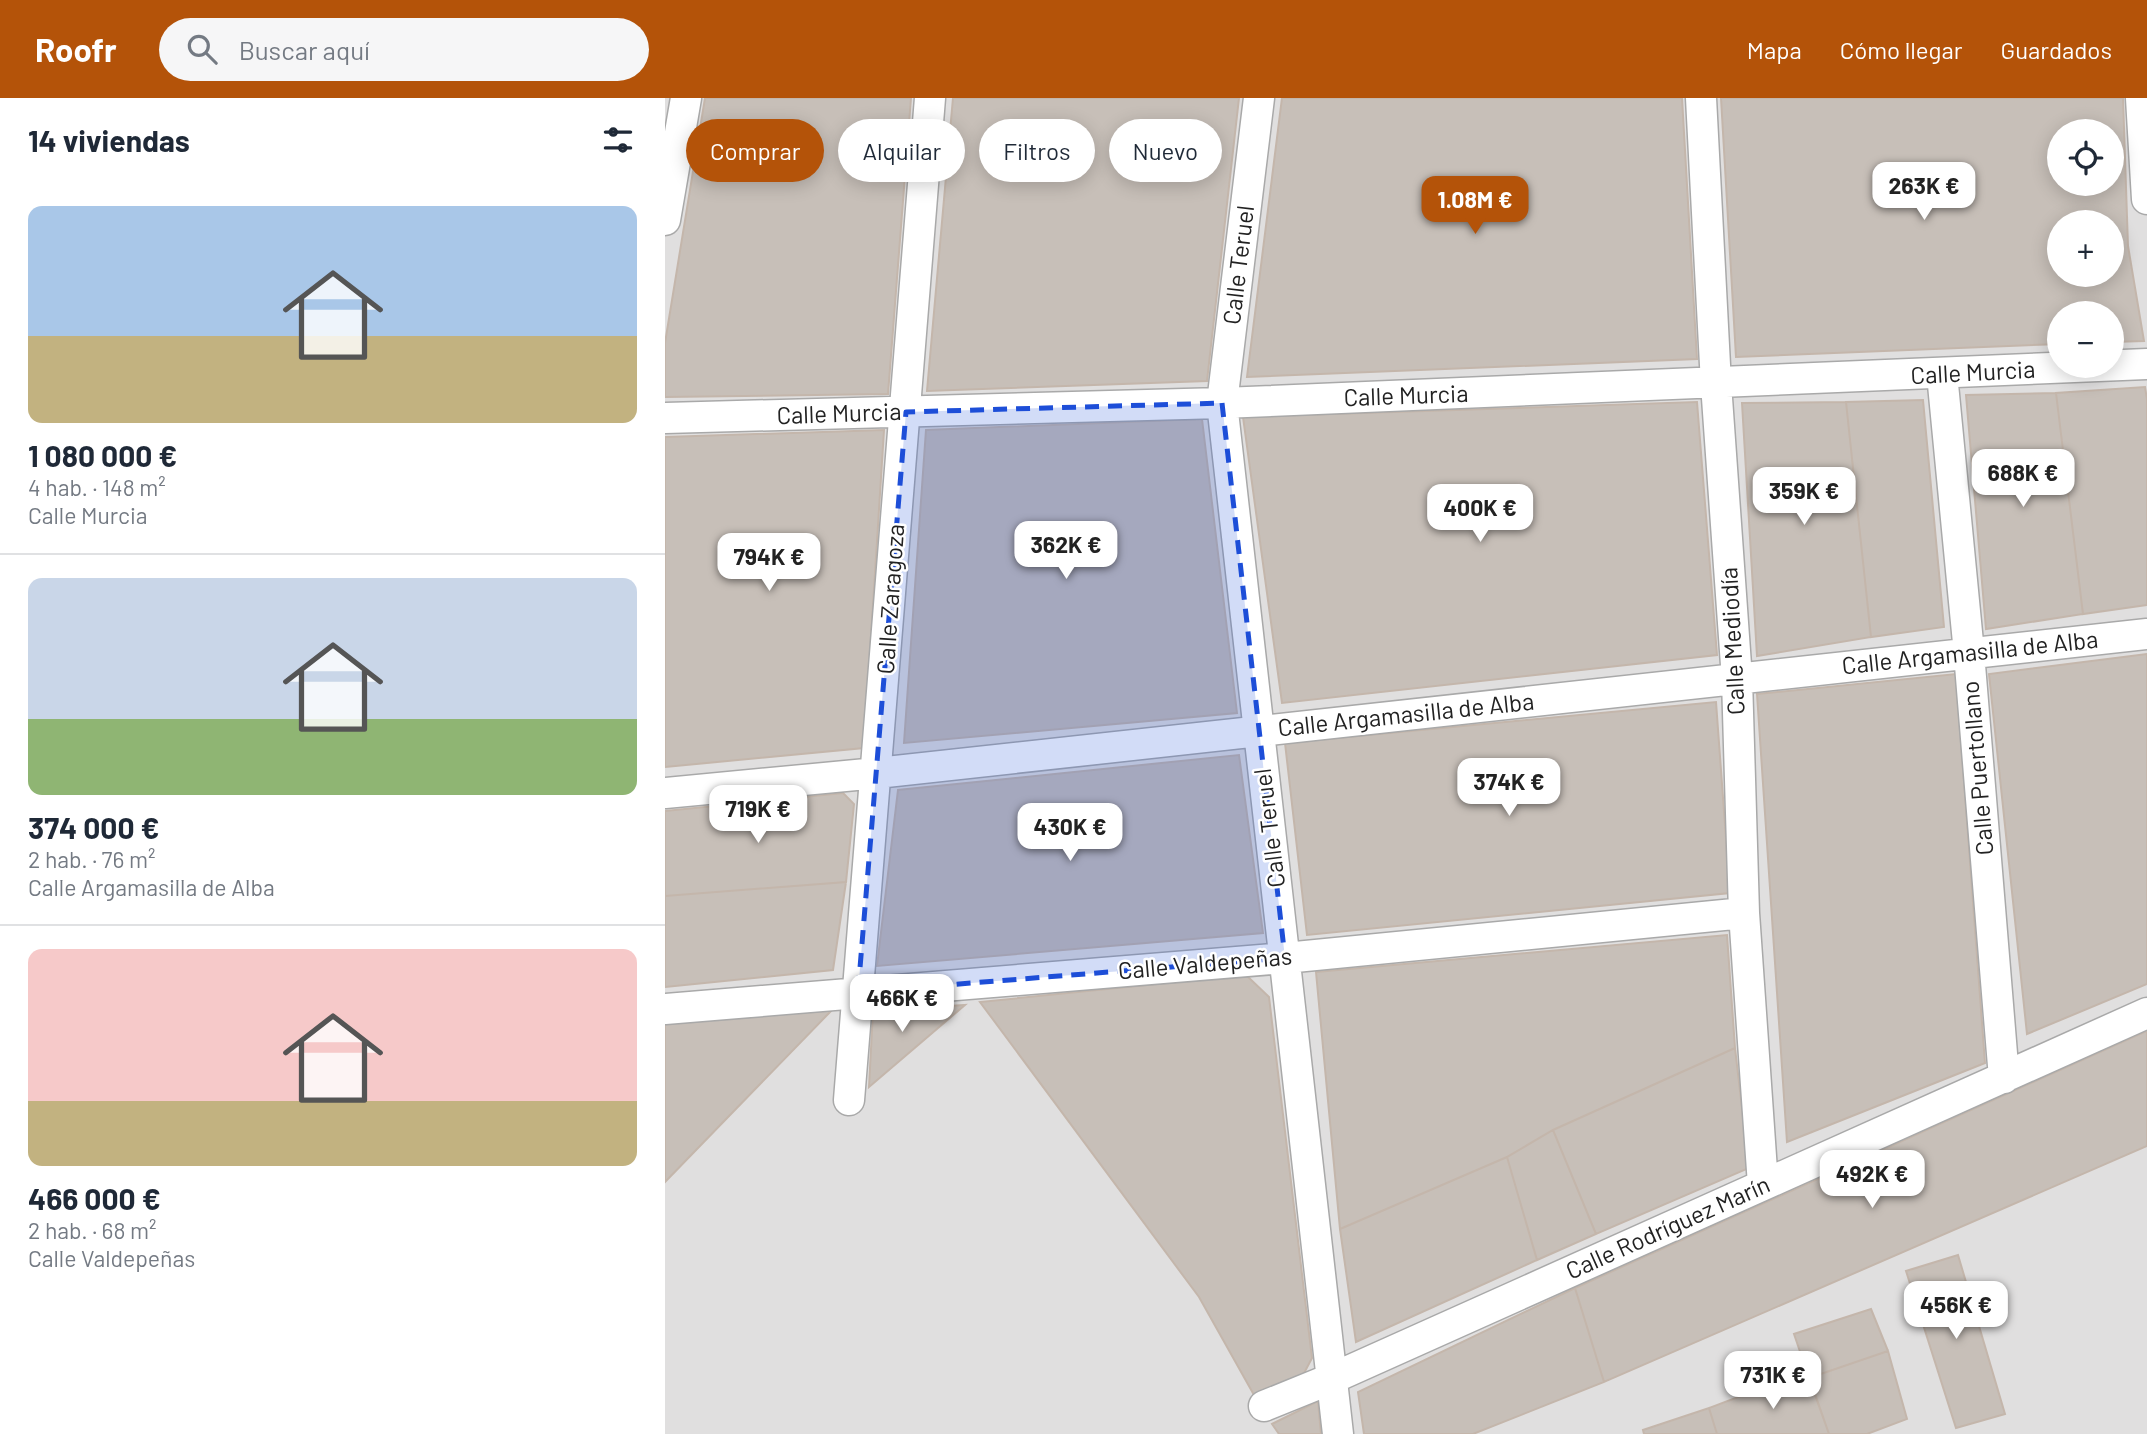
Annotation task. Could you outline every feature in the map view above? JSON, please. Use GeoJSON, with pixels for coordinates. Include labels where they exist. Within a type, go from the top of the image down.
{"type":"FeatureCollection","features":[{"type":"Feature","properties":{"kind":"street"},"geometry":{"type":"LineString","coordinates":[[665,220],[686,98]]}},
{"type":"Feature","properties":{"kind":"street","name":"Calle Zaragoza"},"geometry":{"type":"LineString","coordinates":[[849,1100],[930,98]]}},
{"type":"Feature","properties":{"kind":"street","name":"Calle Teruel"},"geometry":{"type":"LineString","coordinates":[[1259,98],[1222,403],[1338,1434]]}},
{"type":"Feature","properties":{"kind":"street","name":"Calle Mediodía"},"geometry":{"type":"LineString","coordinates":[[1701,98],[1716,384],[1737,679],[1744,913],[1763,1185]]}},
{"type":"Feature","properties":{"kind":"street"},"geometry":{"type":"LineString","coordinates":[[2141,98],[2147,200]]}},
{"type":"Feature","properties":{"kind":"street","name":"Calle Murcia"},"geometry":{"type":"LineString","coordinates":[[665,418],[1222,403],[2147,364]]}},
{"type":"Feature","properties":{"kind":"street","name":"Calle Puertollano"},"geometry":{"type":"LineString","coordinates":[[1942,374],[1969,653],[2004,1078]]}},
{"type":"Feature","properties":{"kind":"street","name":"Calle Argamasilla de Alba"},"geometry":{"type":"LineString","coordinates":[[665,793],[877,773],[2147,634]]}},
{"type":"Feature","properties":{"kind":"street","name":"Calle Valdepeñas"},"geometry":{"type":"LineString","coordinates":[[665,1009],[1285,958],[1744,913]]}},
{"type":"Feature","properties":{"kind":"street","name":"Calle Rodríguez Marín"},"geometry":{"type":"LineString","coordinates":[[1264,1406],[1333,1378],[2147,1013]]}},
{"type":"Feature","properties":{"kind":"highlighted area"},"geometry":{"type":"Polygon","coordinates":[[[1222,403],[1285,958],[858,992],[906,412],[1222,403]]]}},
{"type":"Feature","properties":{"kind":"shaded area"},"geometry":{"type":"Polygon","coordinates":[[[665,98],[2147,98],[2147,1434],[665,1434],[665,98]]]}},
{"type":"Feature","properties":{"kind":"building"},"geometry":{"type":"Polygon","coordinates":[[[705,98],[911,98],[909,119],[838,119],[838,182],[904,182],[888,394],[665,397],[665,343],[691,182],[824,182],[824,119],[702,119],[705,98]]]}},
{"type":"Feature","properties":{"kind":"building"},"geometry":{"type":"Polygon","coordinates":[[[953,98],[1239,98],[1207,381],[927,391],[946,182],[965,182],[965,119],[951,119],[953,98]]]}},
{"type":"Feature","properties":{"kind":"building"},"geometry":{"type":"Polygon","coordinates":[[[1282,98],[1682,98],[1697,359],[1247,377],[1282,98]]]}},
{"type":"Feature","properties":{"kind":"building"},"geometry":{"type":"Polygon","coordinates":[[[1721,98],[2123,98],[2124,119],[2047,119],[2047,196],[2124,196],[2124,128],[2128,246],[2144,341],[2124,342],[2124,301],[2047,301],[2047,345],[1736,357],[1721,98]]]}},
{"type":"Feature","properties":{"kind":"building"},"geometry":{"type":"Polygon","coordinates":[[[2145,387],[2147,605],[2083,614],[2056,393],[2145,387]]]}},
{"type":"Feature","properties":{"kind":"building"},"geometry":{"type":"Polygon","coordinates":[[[2056,393],[2083,614],[1986,629],[1966,395],[2056,393]]]}},
{"type":"Feature","properties":{"kind":"building"},"geometry":{"type":"Polygon","coordinates":[[[1923,400],[1944,627],[1871,637],[1846,402],[1923,400]]]}},
{"type":"Feature","properties":{"kind":"building"},"geometry":{"type":"Polygon","coordinates":[[[1697,402],[1717,655],[1282,703],[1243,417],[1697,402]]]}},
{"type":"Feature","properties":{"kind":"building"},"geometry":{"type":"Polygon","coordinates":[[[1846,402],[1871,637],[1757,656],[1742,403],[1846,402]]]}},
{"type":"Feature","properties":{"kind":"building"},"geometry":{"type":"Polygon","coordinates":[[[1202,419],[1237,713],[904,743],[926,430],[1202,419]]]}},
{"type":"Feature","properties":{"kind":"building"},"geometry":{"type":"Polygon","coordinates":[[[884,430],[864,748],[665,767],[665,437],[884,430]]]}},
{"type":"Feature","properties":{"kind":"building"},"geometry":{"type":"Polygon","coordinates":[[[2147,654],[2147,984],[2027,1034],[1989,674],[2147,654]]]}},
{"type":"Feature","properties":{"kind":"building"},"geometry":{"type":"Polygon","coordinates":[[[1956,674],[1985,1063],[1787,1142],[1757,694],[1956,674]]]}},
{"type":"Feature","properties":{"kind":"building"},"geometry":{"type":"Polygon","coordinates":[[[1716,702],[1730,893],[1307,935],[1285,743],[1716,702]]]}},
{"type":"Feature","properties":{"kind":"building"},"geometry":{"type":"Polygon","coordinates":[[[1239,755],[1263,933],[877,966],[898,790],[1239,755]]]}},
{"type":"Feature","properties":{"kind":"building"},"geometry":{"type":"Polygon","coordinates":[[[843,793],[854,804],[846,882],[665,896],[665,811],[843,793]]]}},
{"type":"Feature","properties":{"kind":"building"},"geometry":{"type":"Polygon","coordinates":[[[846,882],[833,970],[665,987],[665,896],[846,882]]]}},
{"type":"Feature","properties":{"kind":"building"},"geometry":{"type":"Polygon","coordinates":[[[1727,935],[1735,1048],[1553,1130],[1507,1157],[1340,1229],[1316,972],[1727,935]]]}},
{"type":"Feature","properties":{"kind":"building"},"geometry":{"type":"Polygon","coordinates":[[[1246,975],[1269,997],[1312,1358],[1302,1377],[1254,1395],[1199,1297],[980,1002],[1246,975]]]}},
{"type":"Feature","properties":{"kind":"building"},"geometry":{"type":"Polygon","coordinates":[[[965,1005],[869,1087],[873,1011],[965,1005]]]}},
{"type":"Feature","properties":{"kind":"building"},"geometry":{"type":"Polygon","coordinates":[[[832,1010],[665,1182],[665,1024],[832,1010]]]}},
{"type":"Feature","properties":{"kind":"building"},"geometry":{"type":"Polygon","coordinates":[[[2147,1031],[2147,1146],[1604,1382],[1575,1288],[2147,1031]]]}},
{"type":"Feature","properties":{"kind":"building"},"geometry":{"type":"Polygon","coordinates":[[[1735,1048],[1749,1168],[1596,1234],[1553,1130],[1735,1048]]]}},
{"type":"Feature","properties":{"kind":"building"},"geometry":{"type":"Polygon","coordinates":[[[1553,1130],[1596,1234],[1537,1260],[1507,1157],[1553,1130]]]}},
{"type":"Feature","properties":{"kind":"building"},"geometry":{"type":"Polygon","coordinates":[[[1507,1157],[1537,1260],[1356,1342],[1340,1229],[1507,1157]]]}},
{"type":"Feature","properties":{"kind":"building"},"geometry":{"type":"Polygon","coordinates":[[[1958,1255],[2005,1414],[1956,1428],[1906,1271],[1958,1255]]]}},
{"type":"Feature","properties":{"kind":"building"},"geometry":{"type":"Polygon","coordinates":[[[1575,1288],[1604,1382],[1473,1434],[1364,1434],[1358,1392],[1575,1288]]]}},
{"type":"Feature","properties":{"kind":"building"},"geometry":{"type":"Polygon","coordinates":[[[1871,1309],[1888,1351],[1809,1378],[1794,1334],[1871,1309]]]}},
{"type":"Feature","properties":{"kind":"building"},"geometry":{"type":"Polygon","coordinates":[[[1888,1351],[1907,1419],[1867,1434],[1829,1434],[1809,1378],[1888,1351]]]}},
{"type":"Feature","properties":{"kind":"building"},"geometry":{"type":"Polygon","coordinates":[[[1807,1371],[1829,1434],[1717,1434],[1709,1408],[1807,1371]]]}},
{"type":"Feature","properties":{"kind":"building"},"geometry":{"type":"Polygon","coordinates":[[[1318,1401],[1321,1434],[1279,1434],[1272,1424],[1318,1401]]]}},
{"type":"Feature","properties":{"kind":"building"},"geometry":{"type":"Polygon","coordinates":[[[1709,1408],[1717,1434],[1644,1434],[1643,1430],[1709,1408]]]}}]}
